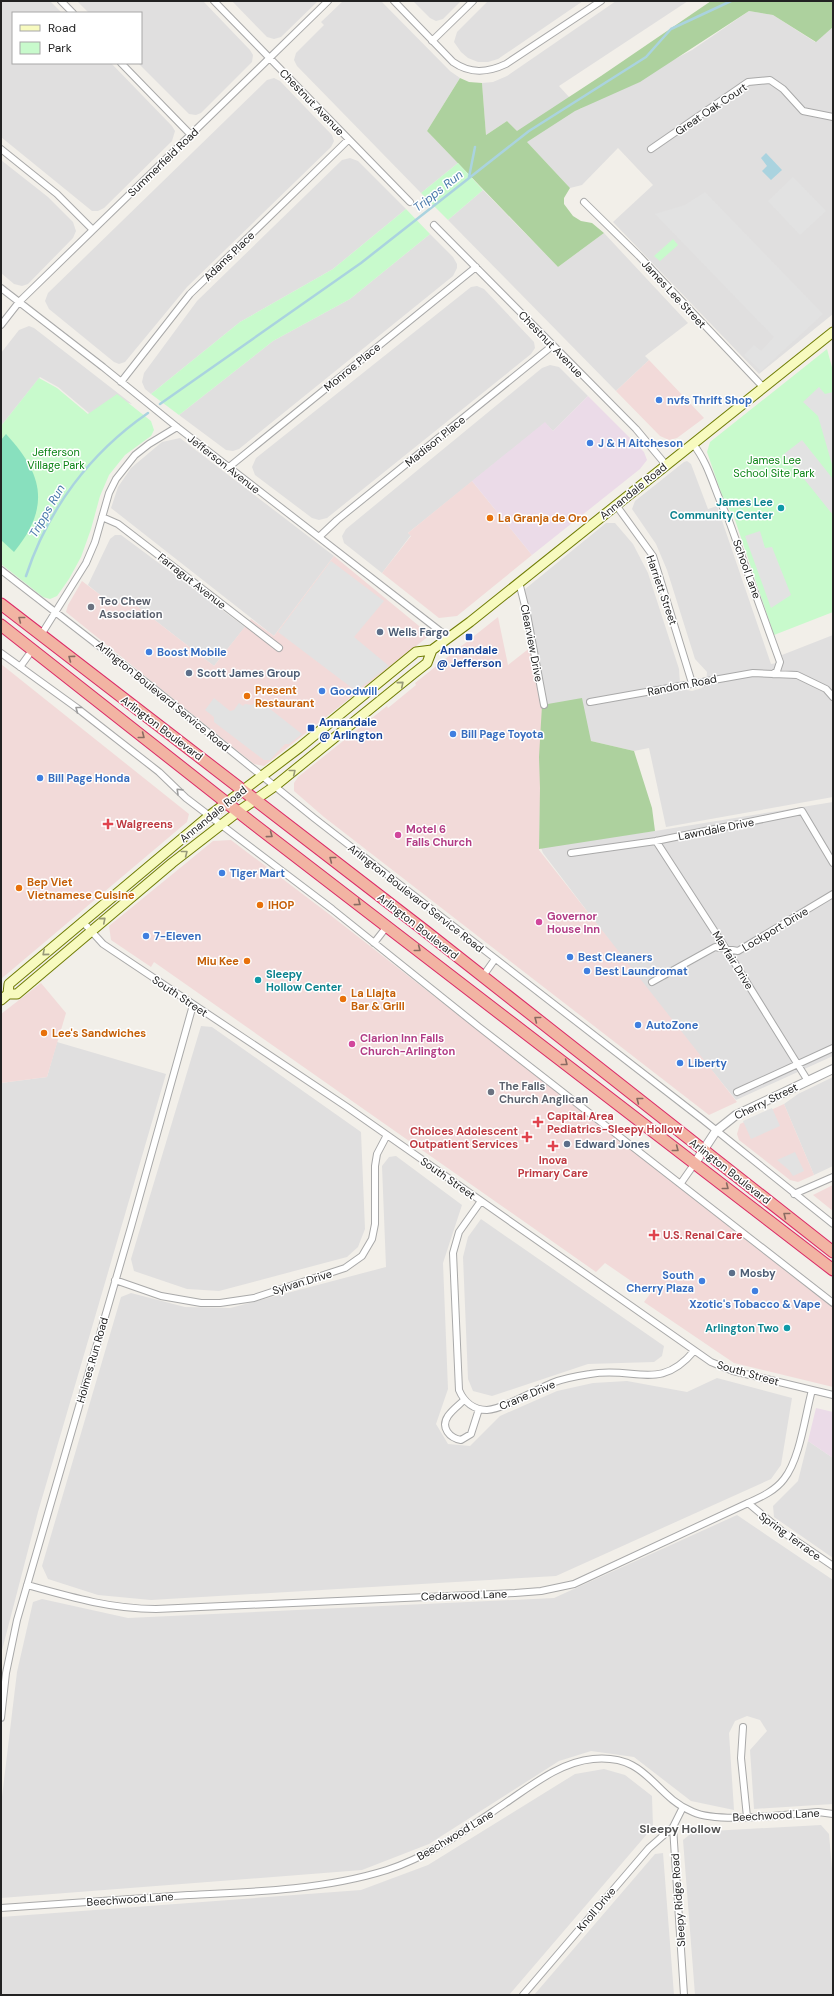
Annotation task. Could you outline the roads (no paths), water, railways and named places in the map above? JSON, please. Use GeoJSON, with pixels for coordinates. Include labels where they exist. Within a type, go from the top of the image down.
{"type":"FeatureCollection","features":[{"type":"Feature","properties":{"kind":"highway","name":"Arlington Boulevard"},"geometry":{"type":"LineString","coordinates":[[1,604],[483,976],[833,1252]]}},
{"type":"Feature","properties":{"kind":"highway","name":"Arlington Boulevard"},"geometry":{"type":"LineString","coordinates":[[1,625],[227,802],[833,1270]]}},
{"type":"Feature","properties":{"kind":"highway"},"geometry":{"type":"LineString","coordinates":[[17,637],[41,635]]}},
{"type":"Feature","properties":{"kind":"highway"},"geometry":{"type":"LineString","coordinates":[[33,649],[48,645],[58,648]]}},
{"type":"Feature","properties":{"kind":"main road","name":"Annandale Road"},"geometry":{"type":"LineString","coordinates":[[5,997],[9,984],[82,921],[242,789],[299,748],[416,652],[432,650],[449,638],[833,332]]}},
{"type":"Feature","properties":{"kind":"main road","name":"Annandale Road"},"geometry":{"type":"LineString","coordinates":[[5,997],[17,994],[90,931],[221,825],[275,786],[427,663],[432,650]]}},
{"type":"Feature","properties":{"kind":"street"},"geometry":{"type":"LineString","coordinates":[[61,1],[72,12]]}},
{"type":"Feature","properties":{"kind":"street","name":"Chestnut Avenue"},"geometry":{"type":"LineString","coordinates":[[214,1],[410,202]]}},
{"type":"Feature","properties":{"kind":"street","name":"Summerfield Road"},"geometry":{"type":"LineString","coordinates":[[1,325],[19,302],[328,1]]}},
{"type":"Feature","properties":{"kind":"street"},"geometry":{"type":"LineString","coordinates":[[394,1],[453,62],[460,67],[476,72],[486,71],[506,64],[601,1]]}},
{"type":"Feature","properties":{"kind":"street"},"geometry":{"type":"LineString","coordinates":[[432,41],[473,1]]}},
{"type":"Feature","properties":{"kind":"street"},"geometry":{"type":"LineString","coordinates":[[122,64],[191,135]]}},
{"type":"Feature","properties":{"kind":"street","name":"Great Oak Court"},"geometry":{"type":"LineString","coordinates":[[651,149],[748,82],[770,80],[783,89],[803,111],[833,117]]}},
{"type":"Feature","properties":{"kind":"street","name":"Adams Place"},"geometry":{"type":"LineString","coordinates":[[121,382],[190,294],[348,140]]}},
{"type":"Feature","properties":{"kind":"street"},"geometry":{"type":"LineString","coordinates":[[1,149],[57,194],[93,230]]}},
{"type":"Feature","properties":{"kind":"street","name":"James Lee Street"},"geometry":{"type":"LineString","coordinates":[[584,202],[639,256],[763,387]]}},
{"type":"Feature","properties":{"kind":"street","name":"Chestnut Avenue"},"geometry":{"type":"LineString","coordinates":[[434,225],[552,346],[626,418],[666,465]]}},
{"type":"Feature","properties":{"kind":"street","name":"Monroe Place"},"geometry":{"type":"LineString","coordinates":[[229,467],[476,268]]}},
{"type":"Feature","properties":{"kind":"street","name":"Jefferson Avenue"},"geometry":{"type":"LineString","coordinates":[[1,288],[176,427],[449,638]]}},
{"type":"Feature","properties":{"kind":"street","name":"Madison Place"},"geometry":{"type":"LineString","coordinates":[[319,537],[337,520],[552,346]]}},
{"type":"Feature","properties":{"kind":"street"},"geometry":{"type":"LineString","coordinates":[[41,635],[86,563],[109,493],[126,465],[149,444],[176,427]]}},
{"type":"Feature","properties":{"kind":"street","name":"School Lane"},"geometry":{"type":"LineString","coordinates":[[693,444],[702,455],[720,502],[728,518],[780,662],[777,671],[773,674]]}},
{"type":"Feature","properties":{"kind":"street","name":"Harriett Street"},"geometry":{"type":"LineString","coordinates":[[616,505],[653,556],[692,683]]}},
{"type":"Feature","properties":{"kind":"street","name":"Farragut Avenue"},"geometry":{"type":"LineString","coordinates":[[102,517],[118,524],[279,648]]}},
{"type":"Feature","properties":{"kind":"street","name":"Arlington Boulevard Service Road"},"geometry":{"type":"LineString","coordinates":[[1,570],[833,1224]]}},
{"type":"Feature","properties":{"kind":"street","name":"Clearview Drive"},"geometry":{"type":"LineString","coordinates":[[519,582],[527,614],[544,705]]}},
{"type":"Feature","properties":{"kind":"street"},"geometry":{"type":"LineString","coordinates":[[20,667],[33,649]]}},
{"type":"Feature","properties":{"kind":"street"},"geometry":{"type":"LineString","coordinates":[[1,653],[56,692],[159,772],[186,798],[374,943],[479,1027],[833,1303]]}},
{"type":"Feature","properties":{"kind":"street","name":"Random Road"},"geometry":{"type":"LineString","coordinates":[[590,702],[734,675],[773,674],[797,675],[826,689],[833,697]]}},
{"type":"Feature","properties":{"kind":"street","name":"Lawndale Drive"},"geometry":{"type":"LineString","coordinates":[[571,853],[656,841],[802,812],[833,863]]}},
{"type":"Feature","properties":{"kind":"street","name":"Mayfair Drive"},"geometry":{"type":"LineString","coordinates":[[656,841],[726,949],[808,1081]]}},
{"type":"Feature","properties":{"kind":"street","name":"Lockport Drive"},"geometry":{"type":"LineString","coordinates":[[652,982],[715,946],[738,951],[833,894]]}},
{"type":"Feature","properties":{"kind":"street","name":"South Street"},"geometry":{"type":"LineString","coordinates":[[82,921],[103,944],[388,1135],[694,1351],[721,1367],[833,1395]]}},
{"type":"Feature","properties":{"kind":"street"},"geometry":{"type":"LineString","coordinates":[[374,943],[388,925]]}},
{"type":"Feature","properties":{"kind":"street"},"geometry":{"type":"LineString","coordinates":[[483,976],[495,959]]}},
{"type":"Feature","properties":{"kind":"street","name":"Holmes Run Road"},"geometry":{"type":"LineString","coordinates":[[1,1718],[10,1651],[27,1585],[193,1005]]}},
{"type":"Feature","properties":{"kind":"street","name":"Cherry Street"},"geometry":{"type":"LineString","coordinates":[[738,1092],[833,1048]]}},
{"type":"Feature","properties":{"kind":"street","name":"Cherry Street"},"geometry":{"type":"LineString","coordinates":[[681,1183],[716,1131],[736,1115],[833,1069]]}},
{"type":"Feature","properties":{"kind":"street","name":"Sylvan Drive"},"geometry":{"type":"LineString","coordinates":[[115,1280],[161,1296],[201,1303],[220,1303],[254,1298],[345,1268],[362,1256],[372,1239],[375,1224],[374,1166],[379,1150],[388,1135]]}},
{"type":"Feature","properties":{"kind":"street"},"geometry":{"type":"LineString","coordinates":[[794,1194],[833,1177]]}},
{"type":"Feature","properties":{"kind":"street"},"geometry":{"type":"LineString","coordinates":[[464,1400],[448,1416],[446,1421],[447,1432],[451,1436],[461,1440],[471,1434],[479,1409],[464,1400],[460,1390],[457,1362],[453,1253],[459,1232],[481,1201]]}},
{"type":"Feature","properties":{"kind":"street","name":"Crane Drive"},"geometry":{"type":"LineString","coordinates":[[479,1409],[494,1409],[554,1383],[592,1373],[619,1371],[657,1376],[665,1374],[681,1365],[694,1351]]}},
{"type":"Feature","properties":{"kind":"street","name":"Cedarwood Lane"},"geometry":{"type":"LineString","coordinates":[[27,1585],[100,1605],[142,1609],[541,1591],[574,1584],[748,1504],[777,1486],[790,1470],[798,1450],[812,1390]]}},
{"type":"Feature","properties":{"kind":"street","name":"Spring Terrace"},"geometry":{"type":"LineString","coordinates":[[748,1504],[783,1532],[833,1566]]}},
{"type":"Feature","properties":{"kind":"street"},"geometry":{"type":"LineString","coordinates":[[743,1727],[741,1758],[747,1816]]}},
{"type":"Feature","properties":{"kind":"street","name":"Beechwood Lane"},"geometry":{"type":"LineString","coordinates":[[1,1908],[281,1889],[323,1884],[367,1876],[389,1869],[432,1851],[555,1771],[578,1761],[593,1759],[609,1759],[630,1764],[653,1780],[674,1801],[683,1807],[706,1816],[747,1816],[818,1812],[833,1814]]}},
{"type":"Feature","properties":{"kind":"street"},"geometry":{"type":"LineString","coordinates":[[673,1827],[683,1807]]}},
{"type":"Feature","properties":{"kind":"street","name":"Knoll Drive"},"geometry":{"type":"LineString","coordinates":[[523,1995],[644,1854],[673,1827]]}},
{"type":"Feature","properties":{"kind":"street","name":"Sleepy Ridge Road"},"geometry":{"type":"LineString","coordinates":[[673,1827],[684,1995]]}},
{"type":"Feature","properties":{"kind":"water"},"geometry":{"type":"Polygon","coordinates":[[[766,153],[782,170],[771,180],[762,171],[767,166],[761,158],[766,153]]]}},
{"type":"Feature","properties":{"kind":"waterway","name":"Tripps Run"},"geometry":{"type":"LineString","coordinates":[[160,404],[361,263],[529,131],[646,57],[671,29],[731,1]]}},
{"type":"Feature","properties":{"kind":"waterway"},"geometry":{"type":"LineString","coordinates":[[469,177],[475,147]]}},
{"type":"Feature","properties":{"kind":"waterway","name":"Tripps Run"},"geometry":{"type":"LineString","coordinates":[[26,576],[35,551],[46,528],[74,484],[90,464],[108,446],[148,413]]}},
{"type":"Feature","properties":{"kind":"place","name":"nvfs Thrift Shop"},"geometry":{"type":"Point","coordinates":[659,400]}},
{"type":"Feature","properties":{"kind":"place","name":"J & H Aitcheson"},"geometry":{"type":"Point","coordinates":[590,443]}},
{"type":"Feature","properties":{"kind":"place","name":"James Lee Community Center"},"geometry":{"type":"Point","coordinates":[781,508]}},
{"type":"Feature","properties":{"kind":"place","name":"La Granja de Oro"},"geometry":{"type":"Point","coordinates":[490,518]}},
{"type":"Feature","properties":{"kind":"place","name":"Teo Chew Association"},"geometry":{"type":"Point","coordinates":[91,607]}},
{"type":"Feature","properties":{"kind":"place","name":"Wells Fargo"},"geometry":{"type":"Point","coordinates":[380,632]}},
{"type":"Feature","properties":{"kind":"place","name":"Annandale @ Jefferson"},"geometry":{"type":"Point","coordinates":[469,637]}},
{"type":"Feature","properties":{"kind":"place","name":"Boost Mobile"},"geometry":{"type":"Point","coordinates":[149,652]}},
{"type":"Feature","properties":{"kind":"place","name":"Scott James Group"},"geometry":{"type":"Point","coordinates":[189,673]}},
{"type":"Feature","properties":{"kind":"place","name":"Goodwill"},"geometry":{"type":"Point","coordinates":[322,691]}},
{"type":"Feature","properties":{"kind":"place","name":"Present Restaurant"},"geometry":{"type":"Point","coordinates":[247,696]}},
{"type":"Feature","properties":{"kind":"place","name":"Annandale @ Arlington"},"geometry":{"type":"Point","coordinates":[311,728]}},
{"type":"Feature","properties":{"kind":"place","name":"Bill Page Toyota"},"geometry":{"type":"Point","coordinates":[453,734]}},
{"type":"Feature","properties":{"kind":"place","name":"Bill Page Honda"},"geometry":{"type":"Point","coordinates":[40,778]}},
{"type":"Feature","properties":{"kind":"place","name":"Walgreens"},"geometry":{"type":"Point","coordinates":[108,824]}},
{"type":"Feature","properties":{"kind":"place","name":"Motel 6 Falls Church"},"geometry":{"type":"Point","coordinates":[398,835]}},
{"type":"Feature","properties":{"kind":"place","name":"Tiger Mart"},"geometry":{"type":"Point","coordinates":[222,873]}},
{"type":"Feature","properties":{"kind":"place","name":"Bep Viet Vietnamese Cuisine"},"geometry":{"type":"Point","coordinates":[19,888]}},
{"type":"Feature","properties":{"kind":"place","name":"IHOP"},"geometry":{"type":"Point","coordinates":[260,905]}},
{"type":"Feature","properties":{"kind":"place","name":"Governor House Inn"},"geometry":{"type":"Point","coordinates":[539,922]}},
{"type":"Feature","properties":{"kind":"place","name":"7-Eleven"},"geometry":{"type":"Point","coordinates":[146,936]}},
{"type":"Feature","properties":{"kind":"place","name":"Best Cleaners"},"geometry":{"type":"Point","coordinates":[570,957]}},
{"type":"Feature","properties":{"kind":"place","name":"Miu Kee"},"geometry":{"type":"Point","coordinates":[247,961]}},
{"type":"Feature","properties":{"kind":"place","name":"Best Laundromat"},"geometry":{"type":"Point","coordinates":[587,971]}},
{"type":"Feature","properties":{"kind":"place","name":"Sleepy Hollow Center"},"geometry":{"type":"Point","coordinates":[258,980]}},
{"type":"Feature","properties":{"kind":"place","name":"La Llajta Bar & Grill"},"geometry":{"type":"Point","coordinates":[343,999]}},
{"type":"Feature","properties":{"kind":"place","name":"AutoZone"},"geometry":{"type":"Point","coordinates":[638,1025]}},
{"type":"Feature","properties":{"kind":"place","name":"Lee's Sandwiches"},"geometry":{"type":"Point","coordinates":[44,1033]}},
{"type":"Feature","properties":{"kind":"place","name":"Clarion Inn Falls Church-Arlington"},"geometry":{"type":"Point","coordinates":[352,1044]}},
{"type":"Feature","properties":{"kind":"place","name":"Liberty"},"geometry":{"type":"Point","coordinates":[680,1063]}},
{"type":"Feature","properties":{"kind":"place","name":"The Falls Church Anglican"},"geometry":{"type":"Point","coordinates":[491,1092]}},
{"type":"Feature","properties":{"kind":"place","name":"Capital Area Pediatrics-Sleepy Hollow"},"geometry":{"type":"Point","coordinates":[538,1122]}},
{"type":"Feature","properties":{"kind":"place","name":"Choices Adolescent Outpatient Services"},"geometry":{"type":"Point","coordinates":[527,1137]}},
{"type":"Feature","properties":{"kind":"place","name":"Edward Jones"},"geometry":{"type":"Point","coordinates":[567,1144]}},
{"type":"Feature","properties":{"kind":"place","name":"Inova Primary Care"},"geometry":{"type":"Point","coordinates":[553,1146]}},
{"type":"Feature","properties":{"kind":"place","name":"U.S. Renal Care"},"geometry":{"type":"Point","coordinates":[654,1235]}},
{"type":"Feature","properties":{"kind":"place","name":"Mosby"},"geometry":{"type":"Point","coordinates":[732,1273]}},
{"type":"Feature","properties":{"kind":"place","name":"South Cherry Plaza"},"geometry":{"type":"Point","coordinates":[702,1281]}},
{"type":"Feature","properties":{"kind":"place","name":"Xzotic's Tobacco & Vape"},"geometry":{"type":"Point","coordinates":[755,1291]}},
{"type":"Feature","properties":{"kind":"place","name":"Arlington Two"},"geometry":{"type":"Point","coordinates":[787,1328]}},
{"type":"Feature","properties":{"kind":"district","name":"Sleepy Hollow"},"geometry":{"type":"Point","coordinates":[680,1829]}},
{"type":"Feature","properties":{"kind":"park label","name":"Jefferson Village Park"},"geometry":{"type":"Point","coordinates":[56,458]}},
{"type":"Feature","properties":{"kind":"park label","name":"James Lee School Site Park"},"geometry":{"type":"Point","coordinates":[774,466]}}]}
